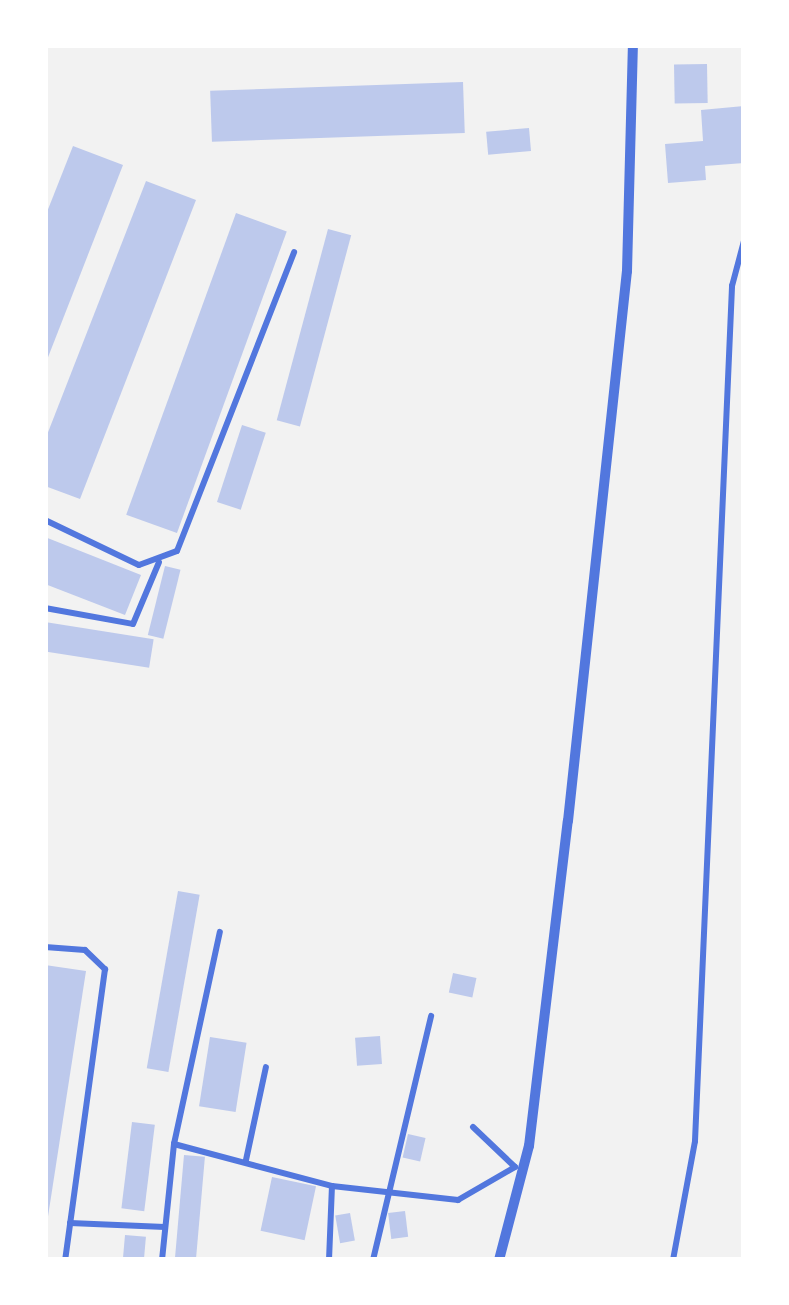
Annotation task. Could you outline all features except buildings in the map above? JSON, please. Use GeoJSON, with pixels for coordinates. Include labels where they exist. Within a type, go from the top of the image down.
{"type":"FeatureCollection","features":[{"type":"Feature","properties":{"kind":"street"},"geometry":{"type":"LineString","coordinates":[[498,1260],[529,1146],[568,821],[628,271],[633,45]]}},
{"type":"Feature","properties":{"kind":"lane"},"geometry":{"type":"LineString","coordinates":[[674,1260],[695,1141],[732,286],[744,240]]}},
{"type":"Feature","properties":{"kind":"lane"},"geometry":{"type":"LineString","coordinates":[[45,608],[133,624],[160,561],[188,536],[294,252]]}},
{"type":"Feature","properties":{"kind":"lane"},"geometry":{"type":"LineString","coordinates":[[45,520],[138,565],[160,561]]}},
{"type":"Feature","properties":{"kind":"lane"},"geometry":{"type":"LineString","coordinates":[[162,1260],[174,1144],[220,932]]}},
{"type":"Feature","properties":{"kind":"lane"},"geometry":{"type":"LineString","coordinates":[[45,946],[85,950],[104,970],[65,1260]]}},
{"type":"Feature","properties":{"kind":"lane"},"geometry":{"type":"LineString","coordinates":[[372,1260],[431,1016]]}},
{"type":"Feature","properties":{"kind":"lane"},"geometry":{"type":"LineString","coordinates":[[246,1160],[266,1066]]}},
{"type":"Feature","properties":{"kind":"lane"},"geometry":{"type":"LineString","coordinates":[[174,1144],[246,1160],[332,1186],[458,1200],[515,1167],[473,1127]]}},
{"type":"Feature","properties":{"kind":"lane"},"geometry":{"type":"LineString","coordinates":[[329,1260],[332,1186]]}},
{"type":"Feature","properties":{"kind":"lane"},"geometry":{"type":"LineString","coordinates":[[70,1223],[165,1227]]}}]}
